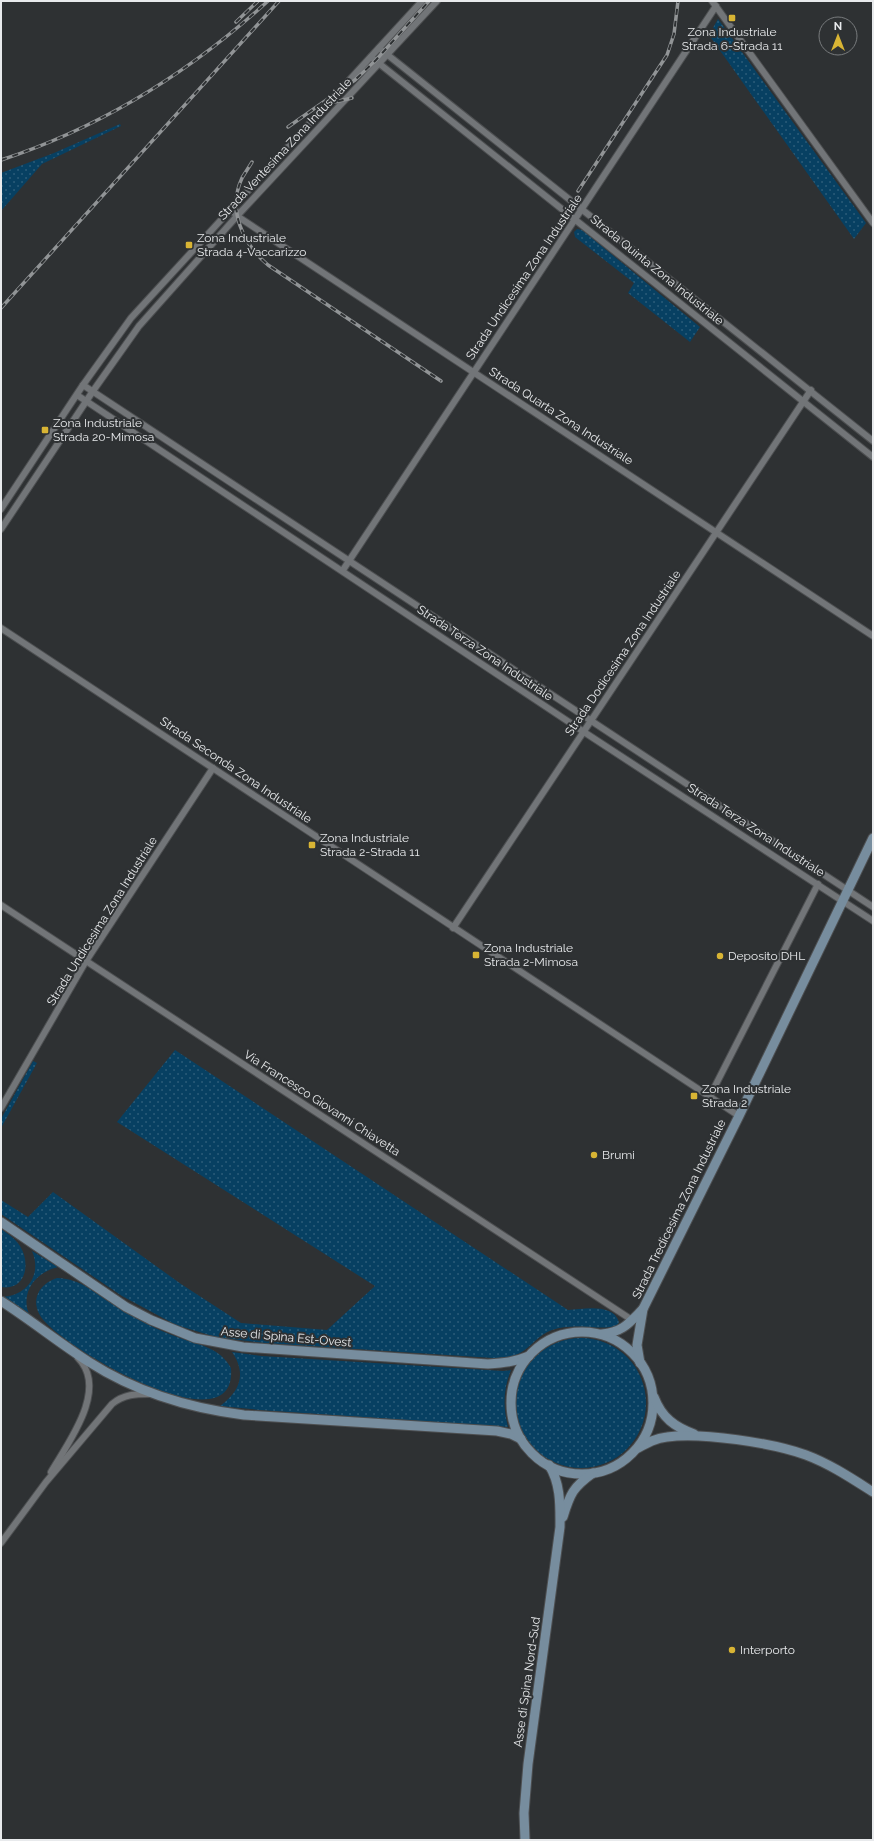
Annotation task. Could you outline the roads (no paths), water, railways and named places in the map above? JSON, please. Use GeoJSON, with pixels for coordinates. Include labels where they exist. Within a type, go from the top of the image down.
{"type":"FeatureCollection","features":[{"type":"Feature","properties":{"kind":"main road","name":"Strada Tredicesima Zona Industriale"},"geometry":{"type":"LineString","coordinates":[[643,1309],[739,1116],[873,838]]}},
{"type":"Feature","properties":{"kind":"main road","name":"Asse di Spina Est-Ovest"},"geometry":{"type":"LineString","coordinates":[[1,1222],[126,1307],[151,1320],[195,1338],[258,1349],[488,1364],[506,1364],[529,1356]]}},
{"type":"Feature","properties":{"kind":"main road"},"geometry":{"type":"LineString","coordinates":[[1,1301],[95,1366],[150,1394],[213,1411],[244,1415],[497,1431],[511,1434],[521,1439]]}},
{"type":"Feature","properties":{"kind":"main road"},"geometry":{"type":"LineString","coordinates":[[600,1335],[622,1330],[643,1309]]}},
{"type":"Feature","properties":{"kind":"main road"},"geometry":{"type":"LineString","coordinates":[[640,1363],[637,1345],[643,1309]]}},
{"type":"Feature","properties":{"kind":"main road"},"geometry":{"type":"LineString","coordinates":[[703,1437],[679,1428],[667,1420],[658,1407],[652,1393],[648,1377],[640,1363],[629,1350],[620,1343],[600,1335],[578,1332],[561,1336],[546,1342],[529,1356],[517,1375],[512,1396],[513,1418],[521,1439],[535,1456],[549,1465],[571,1472],[594,1472],[614,1466],[635,1450],[658,1438],[675,1436],[703,1437],[762,1444],[805,1455],[841,1471],[873,1492]]}},
{"type":"Feature","properties":{"kind":"main road"},"geometry":{"type":"LineString","coordinates":[[635,1450],[649,1426],[653,1410],[652,1393]]}},
{"type":"Feature","properties":{"kind":"main road"},"geometry":{"type":"LineString","coordinates":[[549,1465],[557,1482],[560,1502],[560,1528]]}},
{"type":"Feature","properties":{"kind":"main road"},"geometry":{"type":"LineString","coordinates":[[560,1528],[570,1495],[582,1481],[594,1472]]}},
{"type":"Feature","properties":{"kind":"main road","name":"Asse di Spina Nord-Sud"},"geometry":{"type":"LineString","coordinates":[[524,1840],[524,1813],[528,1764],[560,1528]]}},
{"type":"Feature","properties":{"kind":"street","name":"Strada Ventesima Zona Industriale"},"geometry":{"type":"LineString","coordinates":[[1,509],[76,395],[131,318],[422,1]]}},
{"type":"Feature","properties":{"kind":"street","name":"Strada Ventesima Zona Industriale"},"geometry":{"type":"LineString","coordinates":[[1,529],[93,391],[139,326],[237,216],[269,184],[437,1]]}},
{"type":"Feature","properties":{"kind":"street","name":"Strada Undicesima Zona Industriale"},"geometry":{"type":"LineString","coordinates":[[343,570],[582,210],[714,4]]}},
{"type":"Feature","properties":{"kind":"street"},"geometry":{"type":"LineString","coordinates":[[714,4],[873,223]]}},
{"type":"Feature","properties":{"kind":"street","name":"Strada Quinta Zona Industriale"},"geometry":{"type":"LineString","coordinates":[[379,48],[873,441]]}},
{"type":"Feature","properties":{"kind":"street","name":"Strada Quinta Zona Industriale"},"geometry":{"type":"LineString","coordinates":[[371,57],[873,457]]}},
{"type":"Feature","properties":{"kind":"street"},"geometry":{"type":"LineString","coordinates":[[468,134],[475,125]]}},
{"type":"Feature","properties":{"kind":"street"},"geometry":{"type":"LineString","coordinates":[[276,159],[285,166]]}},
{"type":"Feature","properties":{"kind":"street"},"geometry":{"type":"LineString","coordinates":[[260,177],[269,184]]}},
{"type":"Feature","properties":{"kind":"street","name":"Strada Quarta Zona Industriale"},"geometry":{"type":"LineString","coordinates":[[230,209],[237,216],[717,531],[873,636]]}},
{"type":"Feature","properties":{"kind":"street"},"geometry":{"type":"LineString","coordinates":[[171,274],[180,281]]}},
{"type":"Feature","properties":{"kind":"street"},"geometry":{"type":"LineString","coordinates":[[765,371],[773,361]]}},
{"type":"Feature","properties":{"kind":"street","name":"Strada Terza Zona Industriale"},"geometry":{"type":"LineString","coordinates":[[83,385],[873,906]]}},
{"type":"Feature","properties":{"kind":"street","name":"Strada Dodicesima Zona Industriale"},"geometry":{"type":"LineString","coordinates":[[453,928],[810,390]]}},
{"type":"Feature","properties":{"kind":"street","name":"Strada Terza Zona Industriale"},"geometry":{"type":"LineString","coordinates":[[76,395],[343,570],[584,732],[753,841],[873,921]]}},
{"type":"Feature","properties":{"kind":"street"},"geometry":{"type":"LineString","coordinates":[[114,420],[121,410]]}},
{"type":"Feature","properties":{"kind":"street"},"geometry":{"type":"LineString","coordinates":[[47,440],[56,446]]}},
{"type":"Feature","properties":{"kind":"street"},"geometry":{"type":"LineString","coordinates":[[171,457],[177,447]]}},
{"type":"Feature","properties":{"kind":"street"},"geometry":{"type":"LineString","coordinates":[[18,483],[27,490]]}},
{"type":"Feature","properties":{"kind":"street"},"geometry":{"type":"LineString","coordinates":[[310,549],[317,539]]}},
{"type":"Feature","properties":{"kind":"street","name":"Strada Seconda Zona Industriale"},"geometry":{"type":"LineString","coordinates":[[1,628],[739,1116]]}},
{"type":"Feature","properties":{"kind":"street"},"geometry":{"type":"LineString","coordinates":[[475,659],[482,649]]}},
{"type":"Feature","properties":{"kind":"street","name":"Strada Undicesima Zona Industriale"},"geometry":{"type":"LineString","coordinates":[[1,1108],[86,961],[213,768]]}},
{"type":"Feature","properties":{"kind":"street"},"geometry":{"type":"LineString","coordinates":[[753,841],[761,832]]}},
{"type":"Feature","properties":{"kind":"street"},"geometry":{"type":"LineString","coordinates":[[710,1096],[818,884]]}},
{"type":"Feature","properties":{"kind":"street","name":"Via Francesco Giovanni Chiavetta"},"geometry":{"type":"LineString","coordinates":[[1,905],[632,1320]]}},
{"type":"Feature","properties":{"kind":"street"},"geometry":{"type":"LineString","coordinates":[[46,1482],[78,1427],[84,1413],[89,1387],[87,1370],[67,1347]]}},
{"type":"Feature","properties":{"kind":"street"},"geometry":{"type":"LineString","coordinates":[[1,1543],[46,1482],[118,1399],[128,1395],[150,1394]]}},
{"type":"Feature","properties":{"kind":"railway"},"geometry":{"type":"LineString","coordinates":[[236,22],[258,1]]}},
{"type":"Feature","properties":{"kind":"railway"},"geometry":{"type":"LineString","coordinates":[[1,160],[38,147],[74,131],[143,95],[208,51],[268,1]]}},
{"type":"Feature","properties":{"kind":"railway"},"geometry":{"type":"LineString","coordinates":[[1,308],[279,1]]}},
{"type":"Feature","properties":{"kind":"railway"},"geometry":{"type":"LineString","coordinates":[[288,127],[355,80],[376,60],[429,1]]}},
{"type":"Feature","properties":{"kind":"railway"},"geometry":{"type":"LineString","coordinates":[[578,191],[667,55],[674,34],[678,1]]}},
{"type":"Feature","properties":{"kind":"railway"},"geometry":{"type":"LineString","coordinates":[[326,104],[352,98]]}},
{"type":"Feature","properties":{"kind":"railway"},"geometry":{"type":"LineString","coordinates":[[252,162],[242,178],[236,202],[240,226],[251,247],[259,257],[268,265],[441,381]]}},
{"type":"Feature","properties":{"kind":"place","name":"Zona Industriale Strada 6-Strada 11"},"geometry":{"type":"Point","coordinates":[732,18]}},
{"type":"Feature","properties":{"kind":"place","name":"Zona Industriale Strada 4-Vaccarizzo"},"geometry":{"type":"Point","coordinates":[189,245]}},
{"type":"Feature","properties":{"kind":"place","name":"Zona Industriale Strada 20-Mimosa"},"geometry":{"type":"Point","coordinates":[45,430]}},
{"type":"Feature","properties":{"kind":"place","name":"Zona Industriale Strada 2-Strada 11"},"geometry":{"type":"Point","coordinates":[312,845]}},
{"type":"Feature","properties":{"kind":"place","name":"Zona Industriale Strada 2-Mimosa"},"geometry":{"type":"Point","coordinates":[476,955]}},
{"type":"Feature","properties":{"kind":"place","name":"Deposito DHL"},"geometry":{"type":"Point","coordinates":[720,956]}},
{"type":"Feature","properties":{"kind":"place","name":"Zona Industriale Strada 2"},"geometry":{"type":"Point","coordinates":[694,1096]}},
{"type":"Feature","properties":{"kind":"place","name":"Brumi"},"geometry":{"type":"Point","coordinates":[594,1155]}},
{"type":"Feature","properties":{"kind":"place","name":"Interporto"},"geometry":{"type":"Point","coordinates":[732,1650]}}]}
